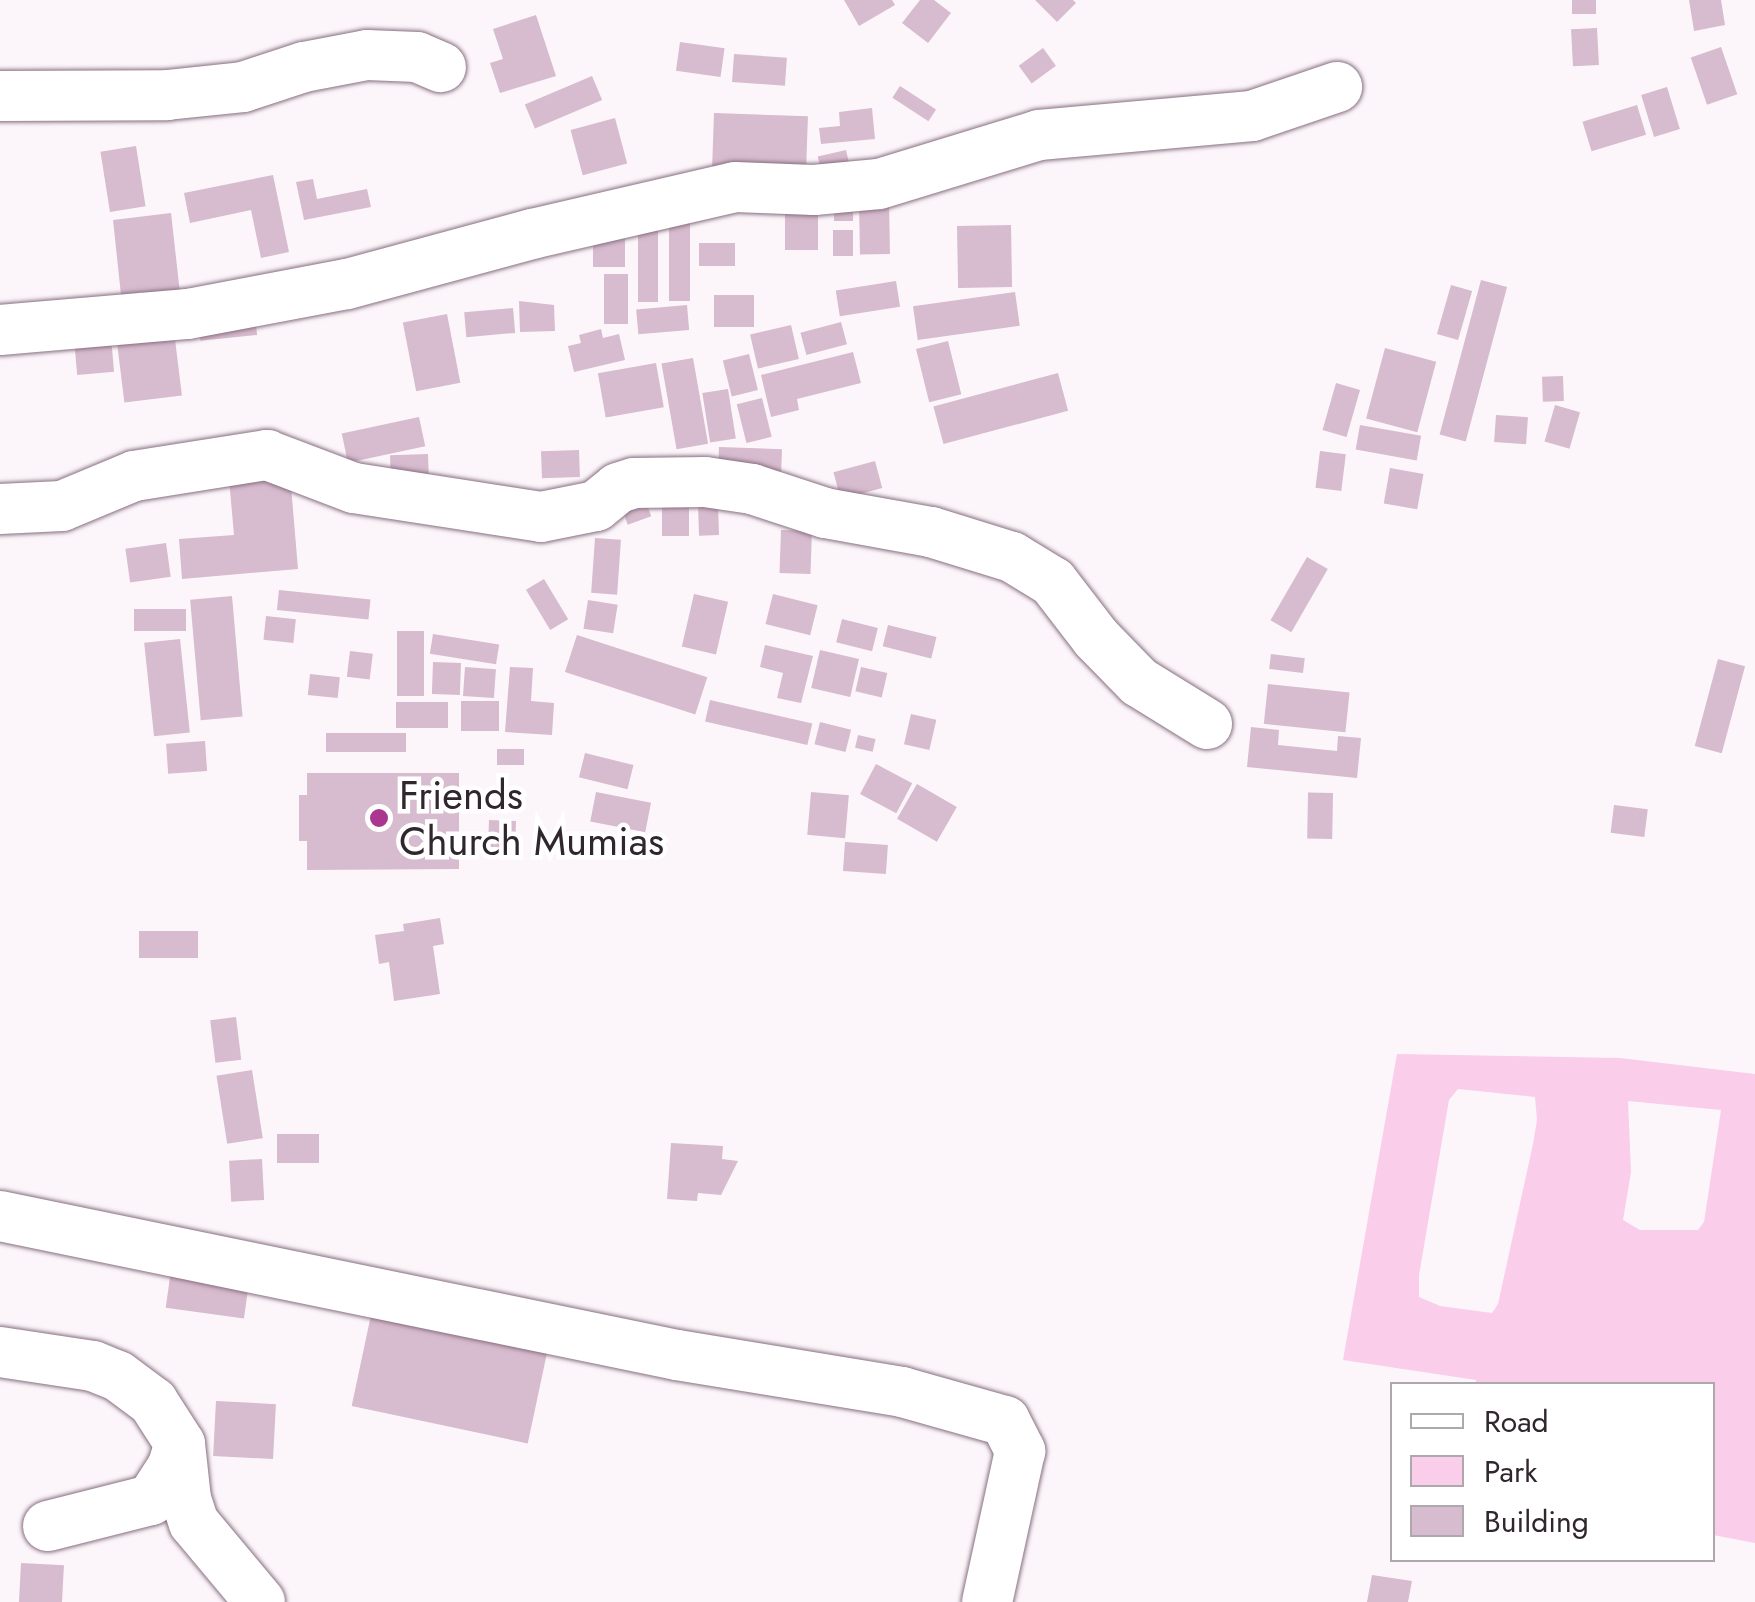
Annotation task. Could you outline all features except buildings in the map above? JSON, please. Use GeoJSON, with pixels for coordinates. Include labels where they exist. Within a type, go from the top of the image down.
{"type":"FeatureCollection","features":[{"type":"Feature","properties":{"kind":"street"},"geometry":{"type":"LineString","coordinates":[[0,96],[167,95],[243,88],[304,67],[366,55],[417,57],[441,67]]}},
{"type":"Feature","properties":{"kind":"street"},"geometry":{"type":"LineString","coordinates":[[0,330],[188,314],[347,284],[516,238],[735,187],[814,190],[878,184],[1039,135],[1252,116],[1337,86]]}},
{"type":"Feature","properties":{"kind":"street"},"geometry":{"type":"LineString","coordinates":[[0,509],[62,506],[134,476],[267,455],[354,488],[541,517],[596,506],[618,488],[634,483],[705,482],[752,489],[825,513],[930,532],[1012,557],[1053,582],[1096,638],[1139,682],[1207,724]]}},
{"type":"Feature","properties":{"kind":"street"},"geometry":{"type":"LineString","coordinates":[[0,1216],[677,1355],[902,1392],[1005,1420],[1020,1451],[987,1602]]}},
{"type":"Feature","properties":{"kind":"street"},"geometry":{"type":"LineString","coordinates":[[0,1352],[93,1366],[118,1376],[153,1402],[180,1444],[186,1499],[194,1523],[260,1602]]}},
{"type":"Feature","properties":{"kind":"street"},"geometry":{"type":"LineString","coordinates":[[48,1526],[151,1500],[172,1468],[180,1444]]}},
{"type":"Feature","properties":{"kind":"green space"},"geometry":{"type":"Polygon","coordinates":[[[1397,1054],[1620,1058],[1755,1074],[1755,1543],[1715,1535],[1715,1382],[1476,1380],[1343,1360],[1397,1054]],[[1458,1089],[1449,1100],[1419,1275],[1419,1297],[1440,1306],[1492,1313],[1498,1304],[1533,1144],[1535,1097],[1458,1089]],[[1628,1101],[1631,1172],[1623,1220],[1640,1230],[1698,1230],[1704,1222],[1721,1110],[1628,1101]]]}},
{"type":"Feature","properties":{"kind":"place","name":"Friends Church Mumias"},"geometry":{"type":"Point","coordinates":[379,818]}}]}
